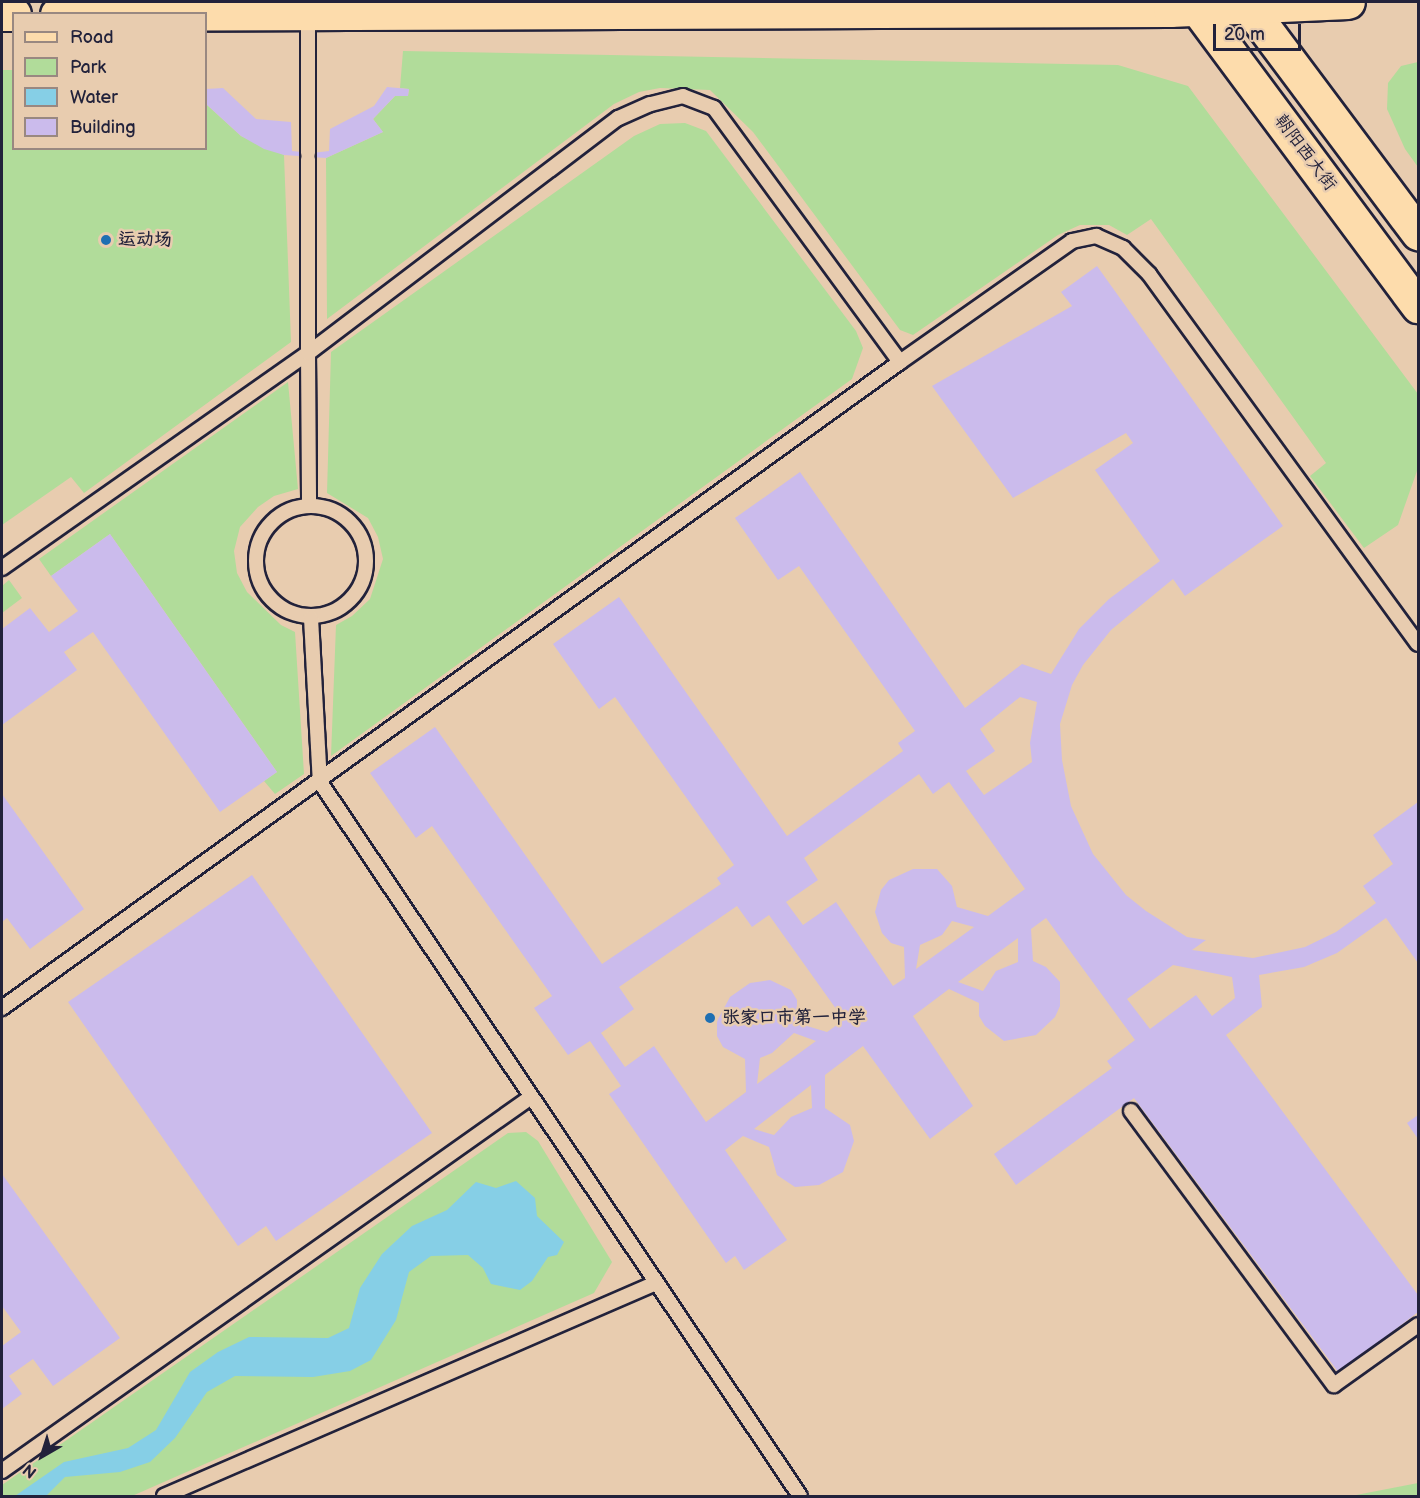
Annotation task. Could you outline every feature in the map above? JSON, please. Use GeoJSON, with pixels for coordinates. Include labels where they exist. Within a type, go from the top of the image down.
{"type":"FeatureCollection","features":[{"type":"Feature","properties":{"kind":"main road"},"geometry":{"type":"LineString","coordinates":[[207,13],[1247,5],[1348,2]]}},
{"type":"Feature","properties":{"kind":"main road","name":"朝阳西大街"},"geometry":{"type":"LineString","coordinates":[[1195,5],[1419,306]]}},
{"type":"Feature","properties":{"kind":"main road"},"geometry":{"type":"LineString","coordinates":[[1247,5],[1419,233]]}},
{"type":"Feature","properties":{"kind":"lane"},"geometry":{"type":"LineString","coordinates":[[308,12],[309,505]]}},
{"type":"Feature","properties":{"kind":"lane"},"geometry":{"type":"LineString","coordinates":[[2,568],[308,353],[618,118],[650,104],[683,96],[714,108],[900,362]]}},
{"type":"Feature","properties":{"kind":"lane"},"geometry":{"type":"LineString","coordinates":[[2,1008],[320,782],[900,362],[1072,241],[1096,236],[1123,248],[1149,274],[1416,634]]}},
{"type":"Feature","properties":{"kind":"lane"},"geometry":{"type":"LineString","coordinates":[[309,505],[331,508],[350,520],[364,540],[369,559],[363,583],[348,601],[311,618],[290,613],[269,600],[259,584],[256,566],[260,541],[270,522],[292,508],[309,505]]}},
{"type":"Feature","properties":{"kind":"lane"},"geometry":{"type":"LineString","coordinates":[[311,618],[320,782],[800,1497]]}},
{"type":"Feature","properties":{"kind":"lane"},"geometry":{"type":"LineString","coordinates":[[2,1471],[531,1097]]}},
{"type":"Feature","properties":{"kind":"lane"},"geometry":{"type":"LineString","coordinates":[[1131,1111],[1334,1385],[1419,1325]]}},
{"type":"Feature","properties":{"kind":"lane"},"geometry":{"type":"LineString","coordinates":[[165,1497],[656,1283]]}},
{"type":"Feature","properties":{"kind":"green space"},"geometry":{"type":"Polygon","coordinates":[[[403,51],[1118,65],[1188,86],[1418,394],[1418,468],[1398,525],[1364,548],[1310,476],[1326,463],[1151,219],[1127,235],[1109,225],[1080,225],[1058,235],[913,335],[900,330],[753,132],[710,90],[660,88],[639,92],[614,104],[327,319],[326,158],[383,132],[373,119],[395,96],[408,96],[409,89],[400,88],[403,51]]]}},
{"type":"Feature","properties":{"kind":"green space"},"geometry":{"type":"Polygon","coordinates":[[[1418,62],[1418,167],[1405,149],[1387,109],[1388,83],[1401,66],[1418,62]]]}},
{"type":"Feature","properties":{"kind":"green space","name":"运动场"},"geometry":{"type":"Polygon","coordinates":[[[2,70],[12,70],[12,150],[207,150],[207,105],[241,136],[284,155],[291,342],[84,493],[71,477],[2,525],[2,70]]]}},
{"type":"Feature","properties":{"kind":"green space"},"geometry":{"type":"Polygon","coordinates":[[[685,123],[706,131],[856,331],[863,348],[852,379],[331,756],[336,625],[352,616],[370,599],[383,559],[378,537],[368,518],[327,493],[331,352],[634,136],[660,124],[685,123]]]}},
{"type":"Feature","properties":{"kind":"green space"},"geometry":{"type":"Polygon","coordinates":[[[288,382],[298,489],[274,496],[258,507],[240,527],[234,551],[237,573],[247,592],[281,625],[295,632],[304,774],[275,794],[264,781],[277,772],[110,534],[51,576],[39,559],[288,382]]]}},
{"type":"Feature","properties":{"kind":"green space"},"geometry":{"type":"Polygon","coordinates":[[[9,580],[22,598],[2,613],[2,586],[9,580]]]}},
{"type":"Feature","properties":{"kind":"green space"},"geometry":{"type":"Polygon","coordinates":[[[526,1132],[538,1141],[612,1262],[594,1293],[132,1496],[2,1496],[2,1485],[508,1133],[526,1132]]]}},
{"type":"Feature","properties":{"kind":"green space"},"geometry":{"type":"Polygon","coordinates":[[[1418,1483],[1418,1496],[1351,1496],[1418,1483]]]}},
{"type":"Feature","properties":{"kind":"water"},"geometry":{"type":"Polygon","coordinates":[[[516,1181],[535,1198],[537,1216],[564,1242],[557,1255],[548,1257],[532,1281],[520,1290],[491,1284],[483,1268],[468,1255],[431,1256],[409,1272],[396,1320],[371,1360],[350,1371],[313,1377],[235,1376],[207,1392],[175,1438],[150,1462],[120,1472],[65,1477],[46,1496],[15,1496],[64,1462],[128,1448],[156,1430],[190,1372],[218,1352],[249,1337],[328,1338],[349,1328],[360,1288],[382,1254],[412,1226],[447,1210],[476,1182],[496,1188],[516,1181]]]}},
{"type":"Feature","properties":{"kind":"building"},"geometry":{"type":"Polygon","coordinates":[[[387,87],[409,89],[408,96],[395,96],[373,119],[383,132],[326,158],[284,155],[264,149],[241,136],[207,105],[207,89],[223,88],[256,119],[291,122],[292,151],[312,153],[329,151],[330,129],[374,106],[387,87]]]}},
{"type":"Feature","properties":{"kind":"building"},"geometry":{"type":"Polygon","coordinates":[[[1097,266],[1283,526],[1185,596],[1173,579],[1111,630],[1083,665],[1072,685],[1060,724],[1062,760],[1071,806],[1093,854],[1126,895],[1146,911],[1187,937],[1206,940],[1192,950],[1253,958],[1305,947],[1336,932],[1376,903],[1363,886],[1393,864],[1373,835],[1418,802],[1418,963],[1386,918],[1337,953],[1304,967],[1259,975],[1262,1007],[1226,1035],[1418,1295],[1418,1312],[1339,1373],[1134,1098],[1016,1185],[994,1154],[1112,1068],[1107,1061],[1135,1040],[1046,918],[1031,929],[1033,961],[1046,967],[1060,982],[1060,1006],[1055,1017],[1036,1035],[1004,1041],[985,1026],[979,1016],[979,1003],[949,989],[913,1016],[973,1106],[930,1139],[863,1046],[825,1075],[825,1108],[850,1125],[854,1141],[843,1172],[819,1185],[795,1187],[777,1175],[769,1147],[743,1136],[725,1150],[787,1240],[744,1270],[735,1256],[726,1263],[609,1094],[621,1086],[590,1041],[568,1055],[534,1008],[552,996],[432,826],[416,838],[370,773],[435,727],[602,964],[721,884],[717,878],[734,865],[615,697],[599,709],[553,644],[619,597],[787,836],[903,751],[898,743],[915,731],[799,566],[778,580],[735,518],[800,472],[965,708],[1022,664],[1051,674],[1079,629],[1109,599],[1160,561],[1095,470],[1133,443],[1126,433],[1013,498],[932,386],[1072,306],[1061,292],[1097,266]],[[1020,697],[980,729],[995,751],[966,771],[984,795],[1032,762],[1030,743],[1037,702],[1020,697]],[[919,774],[804,858],[818,880],[786,902],[803,925],[836,902],[893,986],[905,978],[904,947],[891,943],[882,933],[875,912],[881,890],[889,880],[913,869],[937,869],[952,886],[957,907],[988,916],[1025,889],[949,782],[933,794],[919,774]],[[737,906],[619,987],[634,1009],[601,1033],[625,1067],[654,1046],[706,1122],[746,1092],[745,1059],[723,1047],[717,1036],[717,1021],[730,997],[750,983],[770,980],[791,990],[797,1000],[797,1023],[827,1032],[844,1020],[769,915],[752,927],[737,906]],[[952,921],[942,935],[920,945],[916,969],[974,927],[952,921]],[[1018,938],[958,982],[983,991],[996,971],[1018,962],[1018,938]],[[1173,965],[1127,999],[1150,1029],[1196,995],[1212,1016],[1235,998],[1232,977],[1173,965]],[[794,1033],[772,1053],[760,1058],[757,1084],[816,1041],[794,1033]],[[811,1085],[754,1129],[774,1135],[791,1117],[812,1108],[811,1085]]]}},
{"type":"Feature","properties":{"kind":"building"},"geometry":{"type":"Polygon","coordinates":[[[110,534],[277,772],[220,812],[93,632],[64,652],[77,670],[2,725],[2,629],[30,608],[49,632],[78,611],[51,576],[110,534]]]}},
{"type":"Feature","properties":{"kind":"building"},"geometry":{"type":"Polygon","coordinates":[[[2,794],[84,909],[30,949],[7,918],[2,922],[2,794]]]}},
{"type":"Feature","properties":{"kind":"building"},"geometry":{"type":"Polygon","coordinates":[[[252,875],[432,1133],[276,1241],[266,1226],[238,1246],[68,1002],[252,875]]]}},
{"type":"Feature","properties":{"kind":"building"},"geometry":{"type":"Polygon","coordinates":[[[1418,1115],[1418,1139],[1407,1123],[1418,1115]]]}},
{"type":"Feature","properties":{"kind":"building"},"geometry":{"type":"Polygon","coordinates":[[[2,1174],[120,1338],[53,1386],[33,1359],[9,1376],[22,1394],[2,1409],[2,1346],[21,1332],[2,1306],[2,1174]]]}},
{"type":"Feature","properties":{"kind":"place","name":"运动场"},"geometry":{"type":"Point","coordinates":[106,240]}},
{"type":"Feature","properties":{"kind":"place","name":"张家口市第一中学"},"geometry":{"type":"Point","coordinates":[710,1018]}}]}
